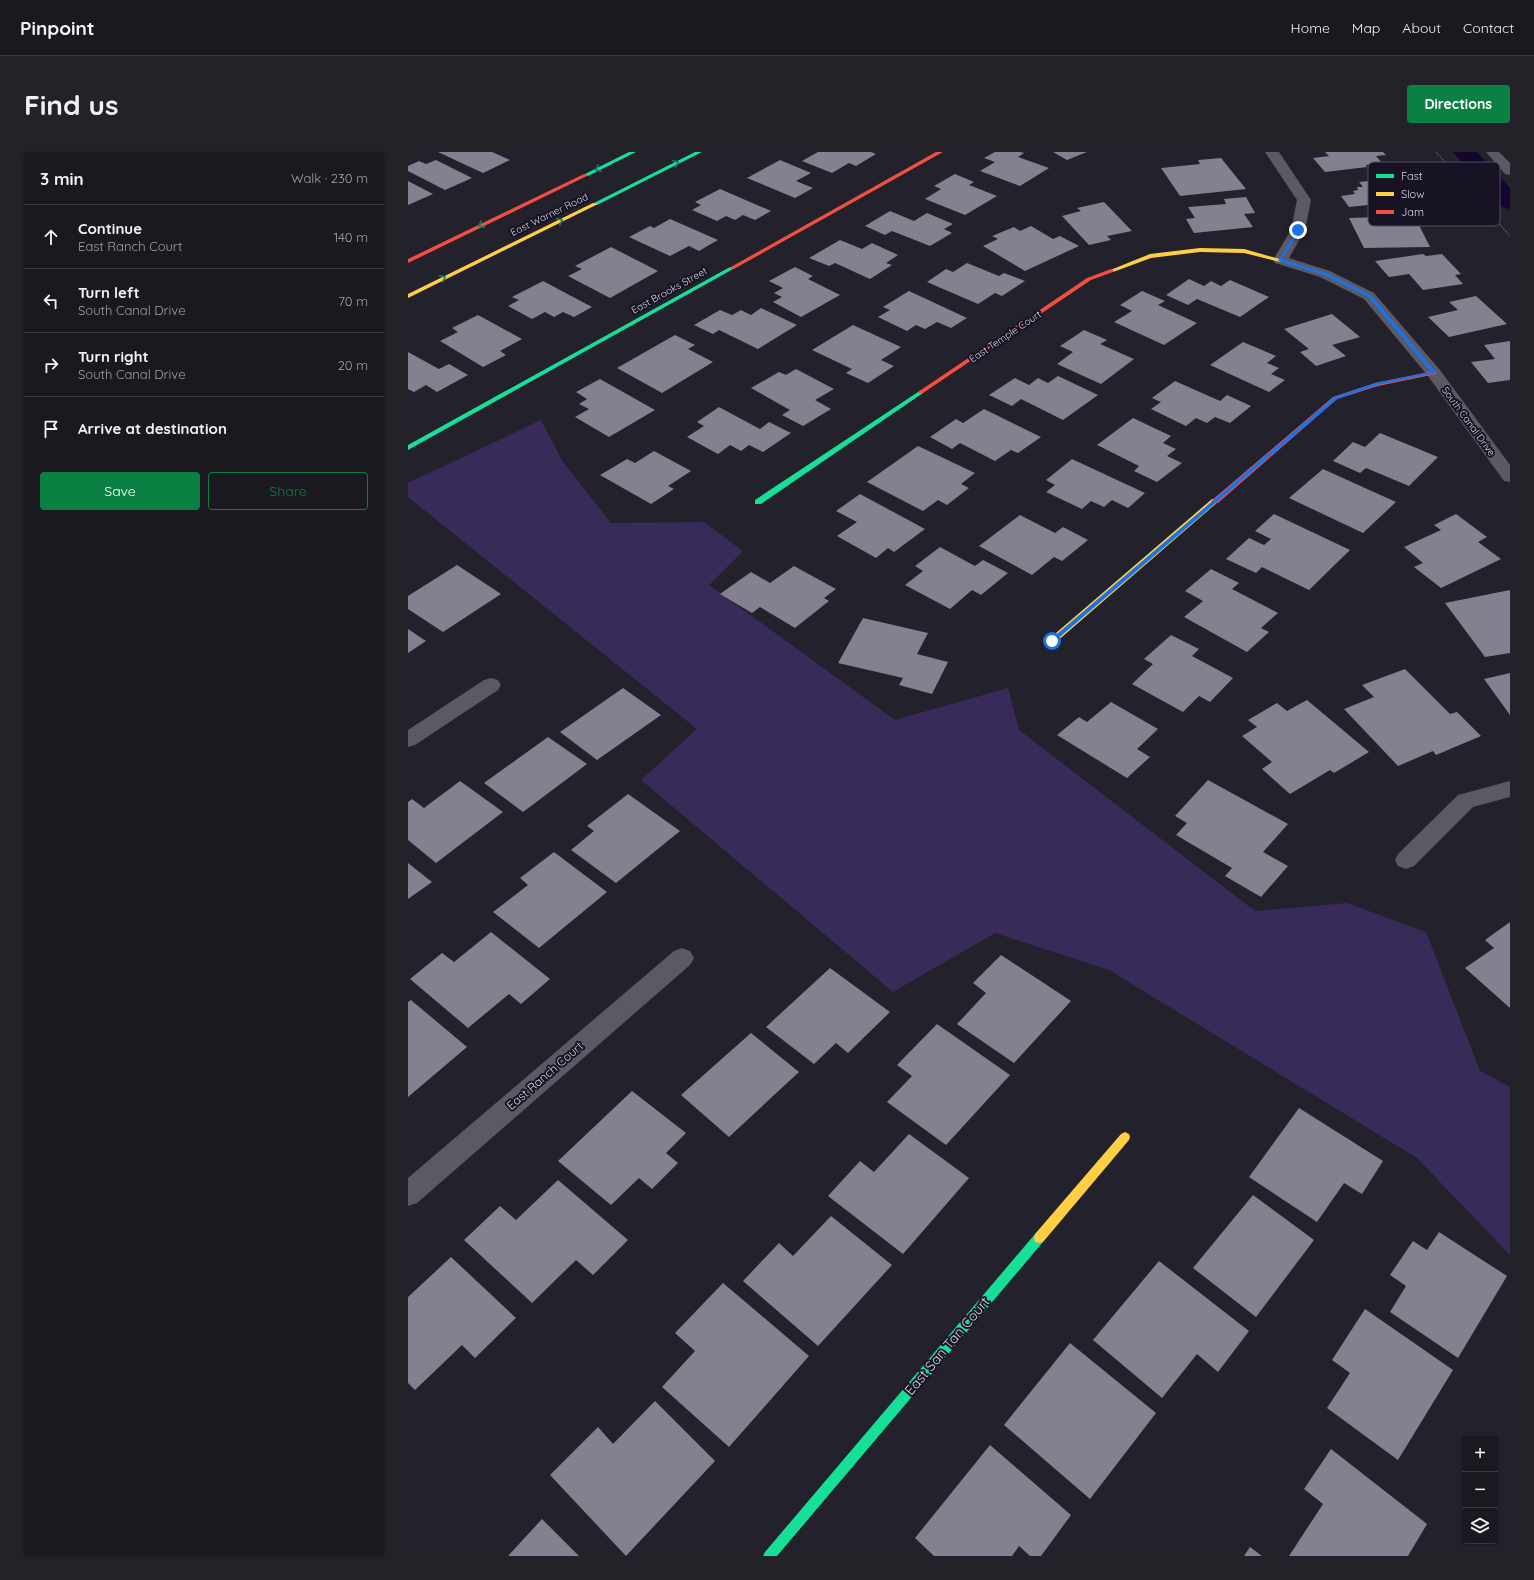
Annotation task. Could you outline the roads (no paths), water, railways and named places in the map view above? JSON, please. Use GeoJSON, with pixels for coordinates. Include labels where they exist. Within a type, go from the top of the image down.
{"type":"FeatureCollection","features":[{"type":"Feature","properties":{"kind":"street","name":"East Warner Road"},"geometry":{"type":"LineString","coordinates":[[408,261],[634,152]]}},
{"type":"Feature","properties":{"kind":"street","name":"East Warner Road"},"geometry":{"type":"LineString","coordinates":[[408,296],[699,152]]}},
{"type":"Feature","properties":{"kind":"street","name":"East Brooks Street"},"geometry":{"type":"LineString","coordinates":[[408,448],[940,152]]}},
{"type":"Feature","properties":{"kind":"street"},"geometry":{"type":"LineString","coordinates":[[1272,152],[1304,200],[1298,230],[1280,260]]}},
{"type":"Feature","properties":{"kind":"street","name":"East Temple Court"},"geometry":{"type":"LineString","coordinates":[[758,502],[1089,280],[1150,256],[1200,250],[1244,251],[1280,260]]}},
{"type":"Feature","properties":{"kind":"street","name":"South Canal Drive"},"geometry":{"type":"LineString","coordinates":[[1280,260],[1325,274],[1369,296],[1434,373],[1510,477]]}},
{"type":"Feature","properties":{"kind":"street"},"geometry":{"type":"LineString","coordinates":[[1052,641],[1335,398],[1377,384],[1434,373]]}},
{"type":"Feature","properties":{"kind":"street"},"geometry":{"type":"LineString","coordinates":[[408,740],[491,685]]}},
{"type":"Feature","properties":{"kind":"street"},"geometry":{"type":"LineString","coordinates":[[1406,860],[1466,801],[1510,789]]}},
{"type":"Feature","properties":{"kind":"street","name":"East Ranch Court"},"geometry":{"type":"LineString","coordinates":[[408,1194],[682,958]]}},
{"type":"Feature","properties":{"kind":"street","name":"East San Tan Court"},"geometry":{"type":"LineString","coordinates":[[769,1556],[1125,1137]]}},
{"type":"Feature","properties":{"kind":"lane"},"geometry":{"type":"LineString","coordinates":[[1492,152],[1510,171]]}},
{"type":"Feature","properties":{"kind":"waterway"},"geometry":{"type":"LineString","coordinates":[[1464,152],[1473,162]]}},
{"type":"Feature","properties":{"kind":"waterway"},"geometry":{"type":"LineString","coordinates":[[1500,191],[1510,202]]}}]}
